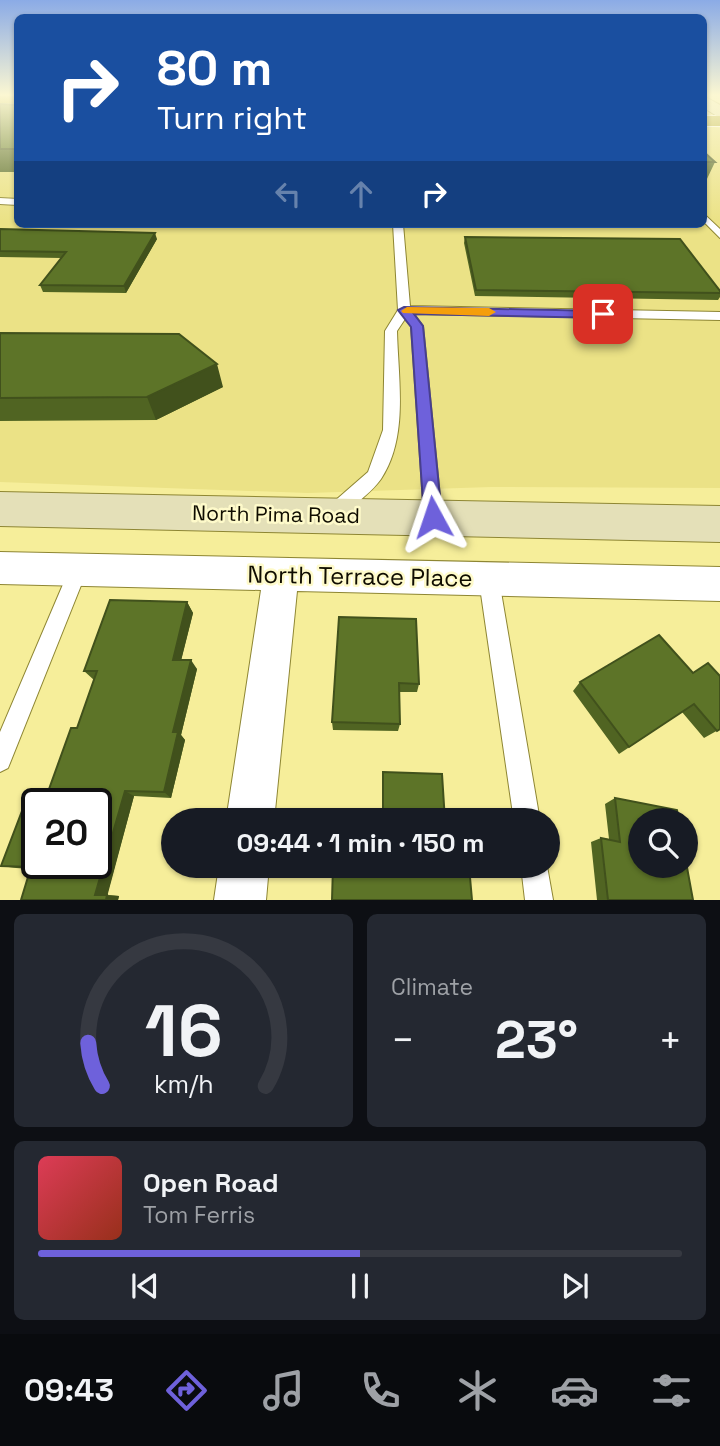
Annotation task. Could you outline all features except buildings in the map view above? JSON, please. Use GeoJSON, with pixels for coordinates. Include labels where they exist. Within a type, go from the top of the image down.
{"type":"FeatureCollection","features":[{"type":"Feature","properties":{"kind":"main road","name":"North Pima Road"},"geometry":{"type":"LineString","coordinates":[[0,509],[720,524]]}},
{"type":"Feature","properties":{"kind":"street","name":"North Terrace Place"},"geometry":{"type":"LineString","coordinates":[[0,568],[720,584]]}},
{"type":"Feature","properties":{"kind":"street"},"geometry":{"type":"LineString","coordinates":[[252,808],[281,575]]}},
{"type":"Feature","properties":{"kind":"street"},"geometry":{"type":"LineString","coordinates":[[240,900],[243,878]]}},
{"type":"Feature","properties":{"kind":"lane"},"geometry":{"type":"LineString","coordinates":[[707,219],[720,235]]}},
{"type":"Feature","properties":{"kind":"lane"},"geometry":{"type":"LineString","coordinates":[[398,228],[404,310],[417,326],[433,517]]}},
{"type":"Feature","properties":{"kind":"lane"},"geometry":{"type":"LineString","coordinates":[[404,310],[720,316]]}},
{"type":"Feature","properties":{"kind":"lane"},"geometry":{"type":"LineString","coordinates":[[331,515],[374,476],[386,449],[391,430],[391,331],[404,310]]}},
{"type":"Feature","properties":{"kind":"lane"},"geometry":{"type":"LineString","coordinates":[[0,760],[79,568]]}},
{"type":"Feature","properties":{"kind":"lane"},"geometry":{"type":"LineString","coordinates":[[489,580],[525,808]]}},
{"type":"Feature","properties":{"kind":"lane"},"geometry":{"type":"LineString","coordinates":[[536,878],[539,900]]}},
{"type":"Feature","properties":{"kind":"shaded area"},"geometry":{"type":"Polygon","coordinates":[[[0,136],[14,136],[14,228],[707,228],[707,136],[720,136],[720,488],[491,487],[308,493],[0,482],[0,136]]]}},
{"type":"Feature","properties":{"kind":"slow traffic"},"geometry":{"type":"LineString","coordinates":[[407,311],[489,312]]}},
{"type":"Feature","properties":{"kind":"route"},"geometry":{"type":"LineString","coordinates":[[433,517],[417,326],[404,310],[603,314]]}}]}
